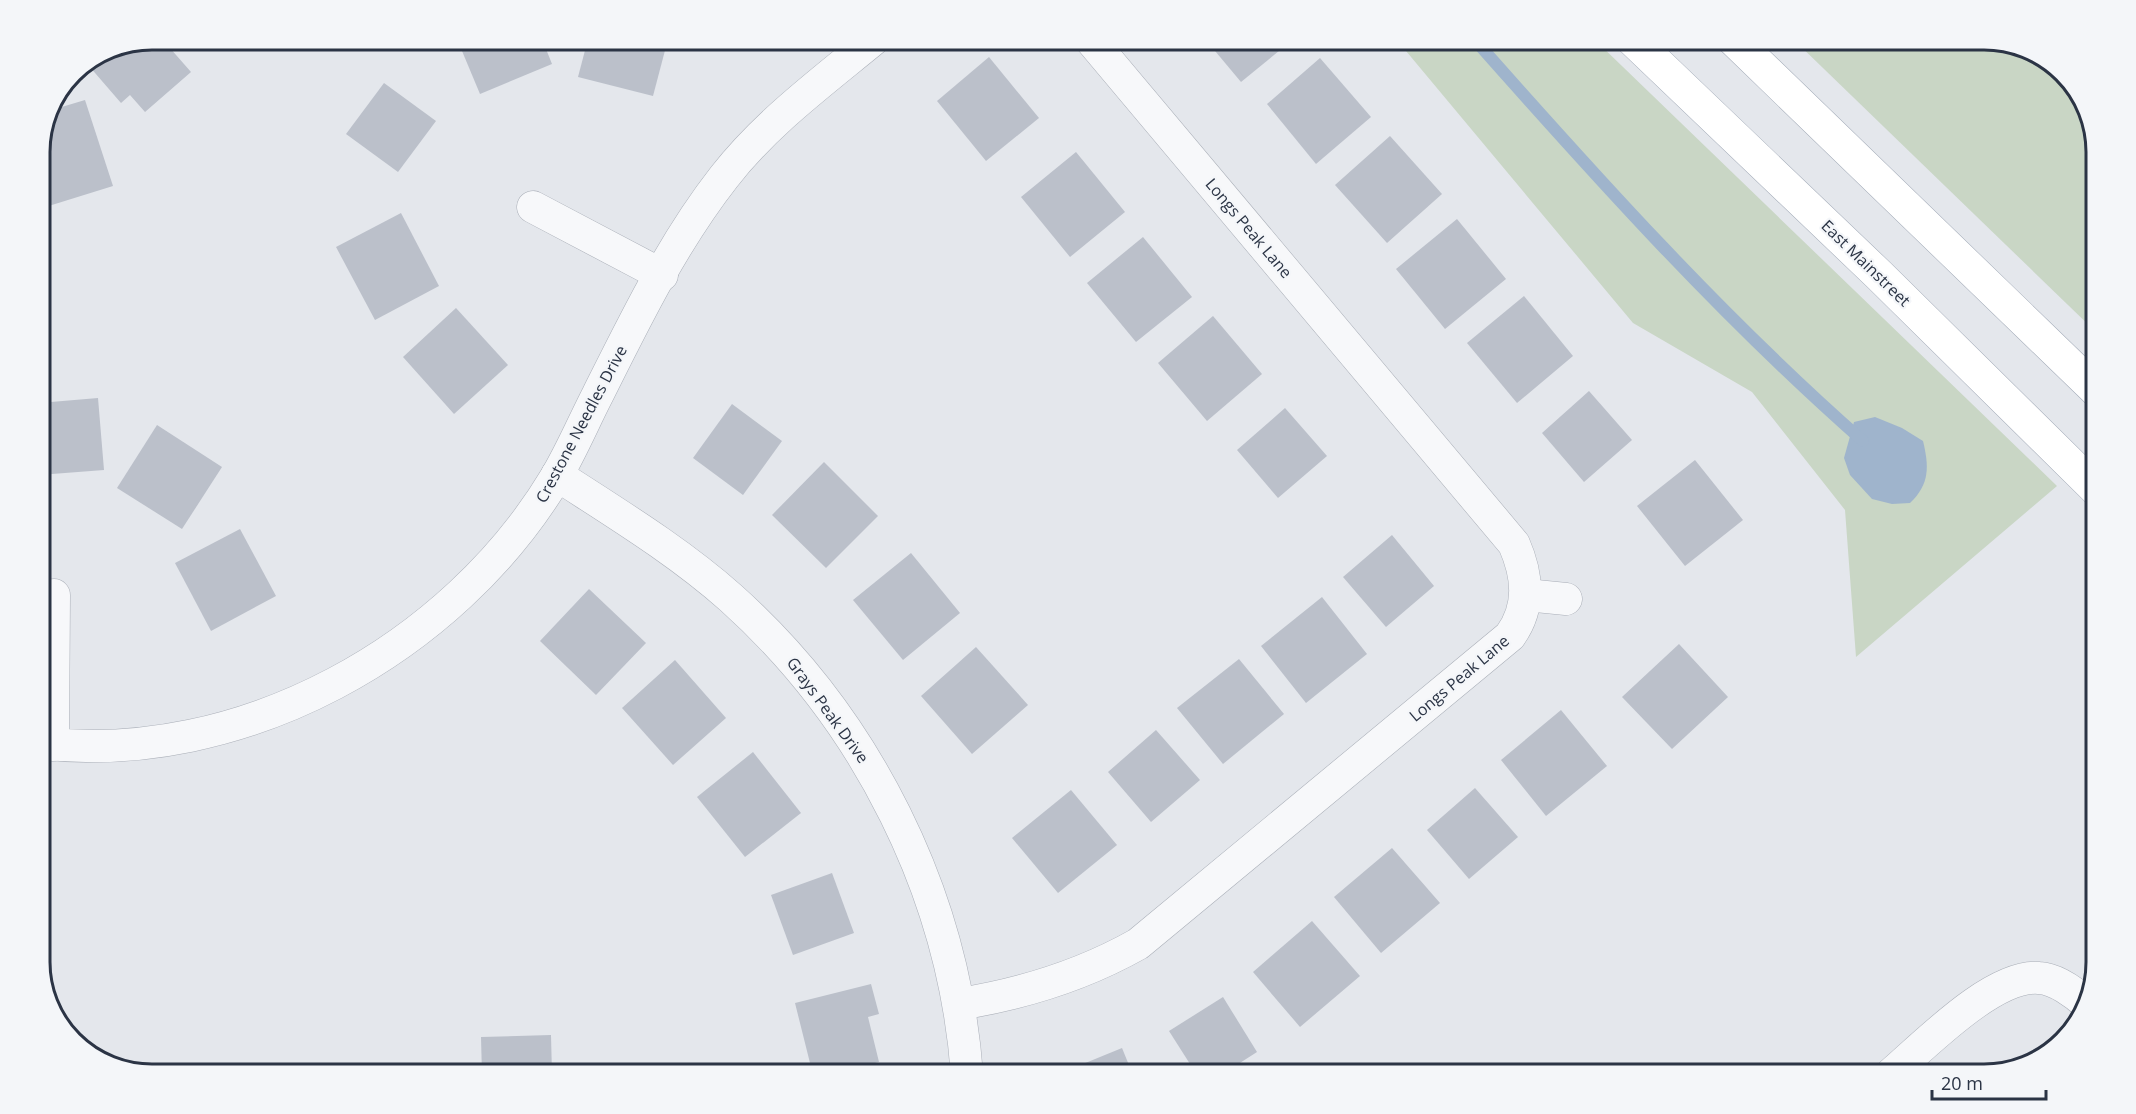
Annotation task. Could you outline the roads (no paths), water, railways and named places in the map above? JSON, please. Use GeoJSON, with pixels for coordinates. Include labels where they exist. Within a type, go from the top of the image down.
{"type":"FeatureCollection","features":[{"type":"Feature","properties":{"kind":"main road","name":"East Mainstreet"},"geometry":{"type":"LineString","coordinates":[[1644,50],[1879,275],[2086,479]]}},
{"type":"Feature","properties":{"kind":"main road"},"geometry":{"type":"LineString","coordinates":[[1744,50],[2086,380]]}},
{"type":"Feature","properties":{"kind":"street","name":"Crestone Needles Drive"},"geometry":{"type":"LineString","coordinates":[[50,744],[120,745],[156,741],[222,727],[296,702],[359,670],[408,639],[474,582],[515,536],[557,475],[621,349],[706,202],[743,154],[778,119],[861,50]]}},
{"type":"Feature","properties":{"kind":"street","name":"Longs Peak Lane"},"geometry":{"type":"LineString","coordinates":[[959,1004],[1016,993],[1085,971],[1138,944],[1510,636],[1518,626],[1526,595],[1525,577],[1514,544],[1099,50]]}},
{"type":"Feature","properties":{"kind":"street"},"geometry":{"type":"LineString","coordinates":[[533,207],[662,275]]}},
{"type":"Feature","properties":{"kind":"street","name":"Grays Peak Drive"},"geometry":{"type":"LineString","coordinates":[[557,475],[703,574],[760,626],[814,686],[867,764],[903,831],[920,869],[944,935],[959,1004],[966,1064]]}},
{"type":"Feature","properties":{"kind":"street"},"geometry":{"type":"LineString","coordinates":[[50,670],[54,595]]}},
{"type":"Feature","properties":{"kind":"street"},"geometry":{"type":"LineString","coordinates":[[1526,595],[1566,599]]}},
{"type":"Feature","properties":{"kind":"street"},"geometry":{"type":"LineString","coordinates":[[1903,1064],[1987,993],[2021,979],[2039,978],[2055,982],[2080,999]]}},
{"type":"Feature","properties":{"kind":"water"},"geometry":{"type":"Polygon","coordinates":[[[1875,417],[1902,428],[1923,441],[1926,474],[1921,489],[1910,503],[1892,504],[1872,499],[1850,475],[1844,458],[1854,422],[1875,417]]]}},
{"type":"Feature","properties":{"kind":"waterway"},"geometry":{"type":"LineString","coordinates":[[1484,50],[1662,246],[1760,346],[1863,441]]}}]}
